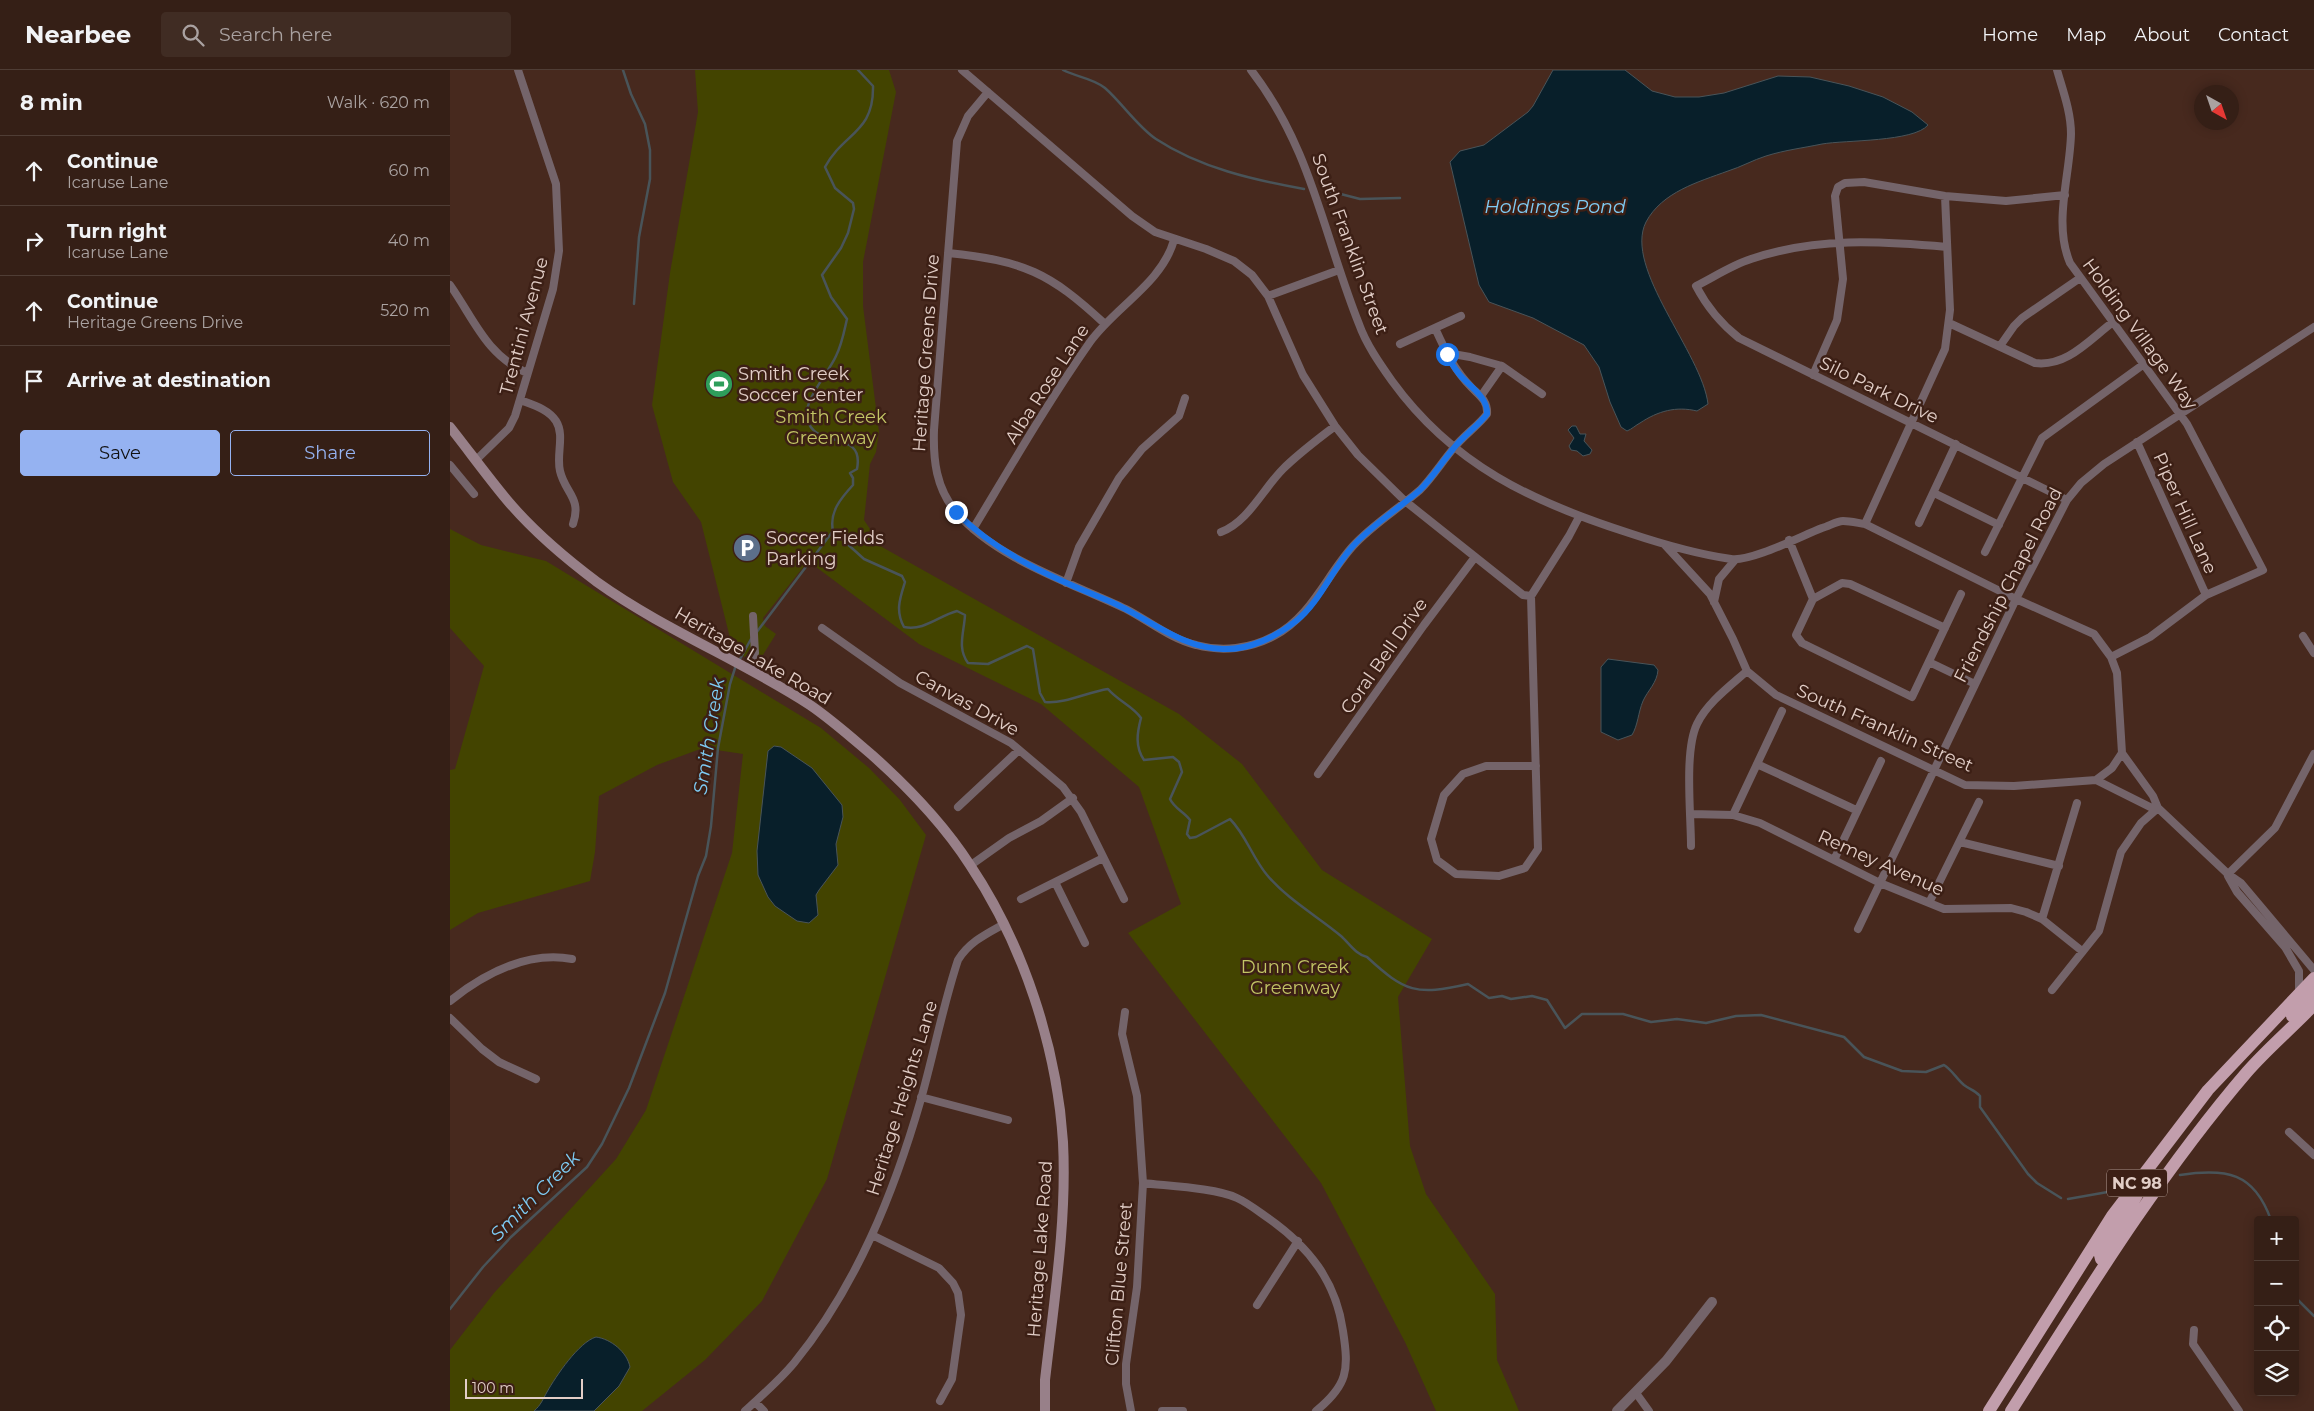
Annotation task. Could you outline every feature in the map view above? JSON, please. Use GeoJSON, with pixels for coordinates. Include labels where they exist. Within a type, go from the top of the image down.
{"type":"FeatureCollection","features":[{"type":"Feature","properties":{"kind":"highway","name":"NC 98"},"geometry":{"type":"LineString","coordinates":[[1989,1411],[2112,1216],[2208,1090],[2314,978]]}},
{"type":"Feature","properties":{"kind":"highway"},"geometry":{"type":"LineString","coordinates":[[2257,1062],[2268,1040],[2305,1002],[2314,987]]}},
{"type":"Feature","properties":{"kind":"highway","name":"NC 98"},"geometry":{"type":"LineString","coordinates":[[2011,1411],[2106,1263],[2194,1137],[2257,1062],[2314,1005]]}},
{"type":"Feature","properties":{"kind":"highway"},"geometry":{"type":"LineString","coordinates":[[2106,1263],[2100,1255],[2146,1180],[2154,1161]]}},
{"type":"Feature","properties":{"kind":"main road","name":"Heritage Lake Road"},"geometry":{"type":"LineString","coordinates":[[450,427],[507,500],[530,525],[591,577],[636,608],[811,706],[852,737],[920,801],[971,865],[1016,949],[1039,1017],[1057,1083],[1063,1141],[1064,1189],[1045,1380],[1045,1411]]}},
{"type":"Feature","properties":{"kind":"street","name":"Trentini Avenue"},"geometry":{"type":"LineString","coordinates":[[476,460],[509,428],[520,400],[553,289],[559,251],[556,184],[518,70]]}},
{"type":"Feature","properties":{"kind":"street"},"geometry":{"type":"LineString","coordinates":[[962,70],[1132,216],[1155,232],[1174,240],[1206,249],[1234,261],[1252,275],[1268,296],[1303,375],[1334,426],[1358,455],[1406,501],[1523,595],[1531,596]]}},
{"type":"Feature","properties":{"kind":"street","name":"South Franklin Street"},"geometry":{"type":"LineString","coordinates":[[1251,70],[1278,108],[1300,151],[1316,191],[1339,270],[1360,327],[1384,370],[1407,401],[1453,448],[1506,484],[1579,517],[1665,545],[1735,560],[1754,556],[1790,540],[1842,521],[1865,524],[2016,599],[2094,634],[2112,657],[2117,673],[2122,753]]}},
{"type":"Feature","properties":{"kind":"street","name":"Holding Village Way"},"geometry":{"type":"LineString","coordinates":[[2057,70],[2069,113],[2071,133],[2062,227],[2065,251],[2080,278],[2180,414],[2202,448],[2263,570],[2206,595]]}},
{"type":"Feature","properties":{"kind":"street","name":"Heritage Greens Drive"},"geometry":{"type":"LineString","coordinates":[[988,92],[968,116],[957,141],[933,462],[948,501],[973,529],[1036,569],[1113,603],[1177,638],[1197,646],[1224,650],[1247,647],[1274,636],[1297,620],[1310,606],[1353,546],[1422,488],[1453,448],[1487,414],[1488,406],[1481,396]]}},
{"type":"Feature","properties":{"kind":"street"},"geometry":{"type":"LineString","coordinates":[[1813,375],[1837,320],[1843,279],[1835,196],[1838,187],[1845,182],[1864,182],[1945,196],[2006,201],[2065,195]]}},
{"type":"Feature","properties":{"kind":"street"},"geometry":{"type":"LineString","coordinates":[[1865,524],[1945,349],[1950,310],[1945,196]]}},
{"type":"Feature","properties":{"kind":"street","name":"Alba Rose Lane"},"geometry":{"type":"LineString","coordinates":[[973,529],[1050,402],[1091,340],[1146,285],[1162,264],[1174,240]]}},
{"type":"Feature","properties":{"kind":"street"},"geometry":{"type":"LineString","coordinates":[[1840,241],[1894,242],[1947,247]]}},
{"type":"Feature","properties":{"kind":"street","name":"Silo Park Drive"},"geometry":{"type":"LineString","coordinates":[[1840,241],[1800,247],[1750,259],[1696,286],[1712,312],[1724,326],[1739,338],[2067,500]]}},
{"type":"Feature","properties":{"kind":"street"},"geometry":{"type":"LineString","coordinates":[[948,253],[986,257],[1025,267],[1051,279],[1064,288],[1105,324]]}},
{"type":"Feature","properties":{"kind":"street"},"geometry":{"type":"LineString","coordinates":[[1268,296],[1339,270]]}},
{"type":"Feature","properties":{"kind":"street"},"geometry":{"type":"LineString","coordinates":[[2000,346],[2022,318],[2080,278]]}},
{"type":"Feature","properties":{"kind":"street"},"geometry":{"type":"LineString","coordinates":[[450,285],[493,350],[511,366],[527,373]]}},
{"type":"Feature","properties":{"kind":"street"},"geometry":{"type":"LineString","coordinates":[[1400,344],[1461,316]]}},
{"type":"Feature","properties":{"kind":"street"},"geometry":{"type":"LineString","coordinates":[[1948,323],[2035,362],[2048,364],[2058,362],[2113,322]]}},
{"type":"Feature","properties":{"kind":"street","name":"Friendship Chapel Road"},"geometry":{"type":"LineString","coordinates":[[1858,929],[2016,599],[2067,500],[2081,483],[2104,464],[2314,327]]}},
{"type":"Feature","properties":{"kind":"street"},"geometry":{"type":"LineString","coordinates":[[1435,328],[1458,373],[1481,396],[1502,366]]}},
{"type":"Feature","properties":{"kind":"street"},"geometry":{"type":"LineString","coordinates":[[1447,354],[1470,357],[1502,366],[1542,394]]}},
{"type":"Feature","properties":{"kind":"street"},"geometry":{"type":"LineString","coordinates":[[1986,552],[2042,438],[2144,364]]}},
{"type":"Feature","properties":{"kind":"street"},"geometry":{"type":"LineString","coordinates":[[1066,583],[1079,547],[1119,478],[1142,449],[1179,416],[1185,398]]}},
{"type":"Feature","properties":{"kind":"street"},"geometry":{"type":"LineString","coordinates":[[520,400],[546,410],[559,427],[560,472],[576,502],[577,513],[573,524]]}},
{"type":"Feature","properties":{"kind":"street"},"geometry":{"type":"LineString","coordinates":[[1221,532],[1234,528],[1282,470],[1334,426]]}},
{"type":"Feature","properties":{"kind":"street","name":"Piper Hill Lane"},"geometry":{"type":"LineString","coordinates":[[2137,442],[2206,595]]}},
{"type":"Feature","properties":{"kind":"street"},"geometry":{"type":"LineString","coordinates":[[1919,523],[1956,444]]}},
{"type":"Feature","properties":{"kind":"street"},"geometry":{"type":"LineString","coordinates":[[450,465],[474,494]]}},
{"type":"Feature","properties":{"kind":"street"},"geometry":{"type":"LineString","coordinates":[[1934,493],[1999,525]]}},
{"type":"Feature","properties":{"kind":"street"},"geometry":{"type":"LineString","coordinates":[[1536,766],[1486,766],[1463,774],[1444,795],[1431,839],[1437,860],[1456,874],[1500,876],[1525,868],[1538,848],[1536,766],[1531,596],[1579,517]]}},
{"type":"Feature","properties":{"kind":"street"},"geometry":{"type":"LineString","coordinates":[[1790,540],[1813,599]]}},
{"type":"Feature","properties":{"kind":"street","name":"South Franklin Street"},"geometry":{"type":"LineString","coordinates":[[1665,545],[1710,594],[1747,671],[1776,696],[1965,785],[2014,786],[2096,780]]}},
{"type":"Feature","properties":{"kind":"street","name":"Coral Bell Drive"},"geometry":{"type":"LineString","coordinates":[[1318,774],[1428,618],[1475,557]]}},
{"type":"Feature","properties":{"kind":"street"},"geometry":{"type":"LineString","coordinates":[[1714,602],[1718,579],[1735,560]]}},
{"type":"Feature","properties":{"kind":"street"},"geometry":{"type":"LineString","coordinates":[[1945,628],[1850,584],[1842,583],[1813,599],[1796,635],[1802,643],[1912,697],[1928,662],[1945,628],[1961,594]]}},
{"type":"Feature","properties":{"kind":"street"},"geometry":{"type":"LineString","coordinates":[[2112,657],[2150,637],[2206,595]]}},
{"type":"Feature","properties":{"kind":"street"},"geometry":{"type":"LineString","coordinates":[[749,670],[755,653],[753,616]]}},
{"type":"Feature","properties":{"kind":"street","name":"Canvas Drive"},"geometry":{"type":"LineString","coordinates":[[822,628],[894,680],[1002,737],[1063,787],[1073,798],[1124,899]]}},
{"type":"Feature","properties":{"kind":"street"},"geometry":{"type":"LineString","coordinates":[[2303,636],[2314,653]]}},
{"type":"Feature","properties":{"kind":"street"},"geometry":{"type":"LineString","coordinates":[[1928,662],[1975,684]]}},
{"type":"Feature","properties":{"kind":"street"},"geometry":{"type":"LineString","coordinates":[[1691,846],[1691,752],[1697,724],[1718,696],[1747,671]]}},
{"type":"Feature","properties":{"kind":"street"},"geometry":{"type":"LineString","coordinates":[[1733,815],[1782,711]]}},
{"type":"Feature","properties":{"kind":"street"},"geometry":{"type":"LineString","coordinates":[[958,807],[1020,750]]}},
{"type":"Feature","properties":{"kind":"street"},"geometry":{"type":"LineString","coordinates":[[2158,808],[2150,807],[2096,780],[2112,768],[2122,753],[2153,796],[2158,808],[2228,874],[2242,883],[2314,970]]}},
{"type":"Feature","properties":{"kind":"street"},"geometry":{"type":"LineString","coordinates":[[2228,874],[2275,828],[2314,754]]}},
{"type":"Feature","properties":{"kind":"street"},"geometry":{"type":"LineString","coordinates":[[1834,860],[1856,810],[1881,761]]}},
{"type":"Feature","properties":{"kind":"street"},"geometry":{"type":"LineString","coordinates":[[1757,764],[1856,810]]}},
{"type":"Feature","properties":{"kind":"street"},"geometry":{"type":"LineString","coordinates":[[971,865],[1009,838],[1041,821],[1073,798]]}},
{"type":"Feature","properties":{"kind":"street"},"geometry":{"type":"LineString","coordinates":[[1929,903],[1979,802]]}},
{"type":"Feature","properties":{"kind":"street"},"geometry":{"type":"LineString","coordinates":[[2042,919],[2077,803]]}},
{"type":"Feature","properties":{"kind":"street"},"geometry":{"type":"LineString","coordinates":[[2052,990],[2099,931],[2121,852],[2141,822],[2158,808]]}},
{"type":"Feature","properties":{"kind":"street","name":"Remey Avenue"},"geometry":{"type":"LineString","coordinates":[[1691,814],[1733,815],[1760,823],[1880,882],[1944,909],[2011,908],[2042,919],[2082,951]]}},
{"type":"Feature","properties":{"kind":"street"},"geometry":{"type":"LineString","coordinates":[[1960,842],[2059,866]]}},
{"type":"Feature","properties":{"kind":"street"},"geometry":{"type":"LineString","coordinates":[[1021,899],[1104,858]]}},
{"type":"Feature","properties":{"kind":"street"},"geometry":{"type":"LineString","coordinates":[[2228,874],[2237,892],[2285,947],[2299,971],[2299,992]]}},
{"type":"Feature","properties":{"kind":"street"},"geometry":{"type":"LineString","coordinates":[[1055,882],[1085,943]]}},
{"type":"Feature","properties":{"kind":"street","name":"Heritage Heights Lane"},"geometry":{"type":"LineString","coordinates":[[745,1411],[793,1364],[853,1272],[872,1234],[898,1173],[921,1097],[958,960],[979,938],[1004,924]]}},
{"type":"Feature","properties":{"kind":"street"},"geometry":{"type":"LineString","coordinates":[[450,1001],[490,973],[515,964],[554,956],[572,959]]}},
{"type":"Feature","properties":{"kind":"street","name":"Clifton Blue Street"},"geometry":{"type":"LineString","coordinates":[[1125,1012],[1122,1034],[1137,1096],[1143,1183],[1138,1287],[1126,1364],[1126,1384],[1132,1411]]}},
{"type":"Feature","properties":{"kind":"street"},"geometry":{"type":"LineString","coordinates":[[450,1018],[498,1062],[536,1079]]}},
{"type":"Feature","properties":{"kind":"street"},"geometry":{"type":"LineString","coordinates":[[921,1097],[1008,1120]]}},
{"type":"Feature","properties":{"kind":"street"},"geometry":{"type":"LineString","coordinates":[[2289,1132],[2314,1155]]}},
{"type":"Feature","properties":{"kind":"street"},"geometry":{"type":"LineString","coordinates":[[1143,1183],[1231,1195],[1247,1204],[1298,1241],[1314,1258],[1331,1286],[1340,1311],[1347,1359],[1342,1383],[1335,1394],[1316,1411]]}},
{"type":"Feature","properties":{"kind":"street"},"geometry":{"type":"LineString","coordinates":[[872,1234],[939,1268],[953,1283],[958,1293],[961,1315],[952,1379],[940,1401]]}},
{"type":"Feature","properties":{"kind":"street"},"geometry":{"type":"LineString","coordinates":[[1256,1305],[1298,1241]]}},
{"type":"Feature","properties":{"kind":"street"},"geometry":{"type":"LineString","coordinates":[[1617,1411],[1666,1361],[1712,1302]]}},
{"type":"Feature","properties":{"kind":"street"},"geometry":{"type":"LineString","coordinates":[[2194,1330],[2193,1344],[2239,1411]]}},
{"type":"Feature","properties":{"kind":"street"},"geometry":{"type":"LineString","coordinates":[[1636,1392],[1649,1411]]}},
{"type":"Feature","properties":{"kind":"street"},"geometry":{"type":"LineString","coordinates":[[755,1402],[764,1411]]}},
{"type":"Feature","properties":{"kind":"street"},"geometry":{"type":"LineString","coordinates":[[1162,1411],[1183,1411]]}},
{"type":"Feature","properties":{"kind":"green space"},"geometry":{"type":"Polygon","coordinates":[[[695,70],[889,70],[896,92],[863,262],[863,306],[879,432],[876,452],[870,464],[864,520],[882,547],[1179,714],[1242,764],[1322,870],[1432,939],[1398,997],[1410,1146],[1426,1194],[1495,1294],[1497,1360],[1519,1411],[1436,1411],[1405,1342],[1321,1183],[1128,933],[1181,904],[1139,787],[1041,704],[919,644],[808,561],[763,618],[765,626],[776,634],[761,658],[765,669],[733,650],[701,522],[673,482],[652,405],[670,273],[698,112],[695,70]]]}},
{"type":"Feature","properties":{"kind":"green space"},"geometry":{"type":"Polygon","coordinates":[[[450,529],[481,545],[546,561],[821,728],[869,768],[900,800],[926,835],[827,1179],[762,1301],[705,1360],[642,1411],[450,1411],[450,1350],[494,1293],[616,1159],[646,1110],[732,853],[743,754],[703,748],[657,765],[599,796],[595,852],[590,881],[478,913],[450,930],[450,770],[455,769],[484,666],[450,628],[450,529]]]}},
{"type":"Feature","properties":{"kind":"water","name":"Holdings Pond"},"geometry":{"type":"Polygon","coordinates":[[[1553,70],[1625,70],[1652,91],[1675,97],[1699,97],[1724,93],[1778,76],[1810,77],[1849,86],[1883,97],[1912,112],[1928,125],[1920,131],[1909,135],[1822,144],[1773,154],[1693,184],[1661,203],[1646,222],[1642,241],[1645,263],[1666,311],[1703,383],[1708,404],[1697,411],[1674,409],[1660,413],[1627,431],[1621,427],[1610,402],[1599,367],[1584,345],[1533,318],[1489,302],[1479,285],[1450,162],[1460,151],[1484,145],[1528,112],[1553,70]]]}},
{"type":"Feature","properties":{"kind":"water"},"geometry":{"type":"Polygon","coordinates":[[[1572,426],[1576,426],[1580,434],[1586,434],[1584,441],[1592,450],[1590,454],[1583,456],[1577,451],[1571,450],[1569,446],[1574,438],[1568,430],[1572,426]]]}},
{"type":"Feature","properties":{"kind":"water"},"geometry":{"type":"Polygon","coordinates":[[[1608,659],[1654,665],[1658,670],[1654,683],[1643,701],[1632,735],[1618,740],[1601,732],[1601,667],[1608,659]]]}},
{"type":"Feature","properties":{"kind":"water"},"geometry":{"type":"Polygon","coordinates":[[[774,746],[781,747],[812,768],[842,805],[843,817],[836,844],[838,865],[816,895],[818,915],[809,923],[797,921],[775,906],[768,897],[758,875],[757,851],[768,751],[774,746]]]}},
{"type":"Feature","properties":{"kind":"water"},"geometry":{"type":"Polygon","coordinates":[[[596,1337],[613,1343],[626,1356],[630,1367],[619,1386],[594,1411],[534,1411],[568,1360],[582,1345],[596,1337]]]}},
{"type":"Feature","properties":{"kind":"waterway"},"geometry":{"type":"LineString","coordinates":[[623,70],[631,94],[645,124],[650,150],[650,179],[639,237],[634,304]]}},
{"type":"Feature","properties":{"kind":"waterway","name":"Smith Creek"},"geometry":{"type":"LineString","coordinates":[[756,633],[833,531],[834,512],[840,500],[853,485],[853,478],[850,473],[857,469],[857,456],[854,448],[819,434],[811,428],[807,418],[807,411],[813,395],[833,363],[843,338],[847,319],[831,297],[822,275],[841,248],[848,233],[854,209],[853,203],[835,188],[825,167],[833,155],[869,114],[873,86],[858,70]]}},
{"type":"Feature","properties":{"kind":"waterway"},"geometry":{"type":"LineString","coordinates":[[1063,70],[1095,82],[1105,88],[1149,134],[1191,158],[1228,172],[1304,189]]}},
{"type":"Feature","properties":{"kind":"waterway"},"geometry":{"type":"LineString","coordinates":[[1329,191],[1360,199],[1400,198]]}},
{"type":"Feature","properties":{"kind":"waterway"},"geometry":{"type":"LineString","coordinates":[[833,531],[864,559],[902,576],[905,582],[899,610],[904,627],[912,628],[925,625],[957,611],[965,615],[962,646],[968,663],[988,664],[1027,646],[1033,649],[1040,693],[1045,702],[1069,700],[1108,689],[1141,718],[1138,740],[1139,750],[1144,760],[1173,757],[1179,762],[1182,772],[1170,799],[1190,820],[1187,834],[1190,838],[1196,837],[1230,819],[1236,825],[1262,868],[1275,884],[1341,936],[1356,951],[1367,957],[1391,978],[1402,984],[1423,990],[1436,990],[1468,984],[1489,998],[1502,996],[1511,999],[1532,996],[1547,1000],[1565,1028],[1582,1014],[1623,1014],[1651,1022],[1677,1019],[1706,1023],[1736,1016],[1761,1015],[1844,1037],[1864,1057],[1902,1071],[1926,1072],[1944,1065],[1964,1085],[1980,1096],[1980,1107],[2028,1174],[2037,1183],[2061,1198]]}},
{"type":"Feature","properties":{"kind":"waterway","name":"Smith Creek"},"geometry":{"type":"LineString","coordinates":[[739,661],[751,639]]}},
{"type":"Feature","properties":{"kind":"waterway","name":"Smith Creek"},"geometry":{"type":"LineString","coordinates":[[450,1309],[483,1267],[511,1237],[587,1167],[602,1144],[629,1088],[665,993],[698,876],[706,856],[711,826],[718,748],[730,684],[736,665]]}},
{"type":"Feature","properties":{"kind":"waterway"},"geometry":{"type":"LineString","coordinates":[[2180,1175],[2211,1172],[2236,1177],[2247,1183],[2256,1192],[2269,1216]]}},
{"type":"Feature","properties":{"kind":"waterway"},"geometry":{"type":"LineString","coordinates":[[2068,1199],[2119,1190]]}},
{"type":"Feature","properties":{"kind":"waterway"},"geometry":{"type":"LineString","coordinates":[[2299,1301],[2314,1316]]}},
{"type":"Feature","properties":{"kind":"place","name":"Smith Creek Soccer Center"},"geometry":{"type":"Point","coordinates":[719,384]}},
{"type":"Feature","properties":{"kind":"place","name":"Soccer Fields Parking"},"geometry":{"type":"Point","coordinates":[747,548]}},
{"type":"Feature","properties":{"kind":"route"},"geometry":{"type":"LineString","coordinates":[[956,512],[973,529],[1036,569],[1113,603],[1177,638],[1197,646],[1224,650],[1247,647],[1274,636],[1297,620],[1310,606],[1353,546],[1422,488],[1453,448],[1487,414],[1488,406],[1483,398],[1458,373],[1447,354]]}},
{"type":"Feature","properties":{"kind":"park label","name":"Smith Creek Greenway"},"geometry":{"type":"Point","coordinates":[831,427]}},
{"type":"Feature","properties":{"kind":"park label","name":"Dunn Creek Greenway"},"geometry":{"type":"Point","coordinates":[1295,978]}}]}
